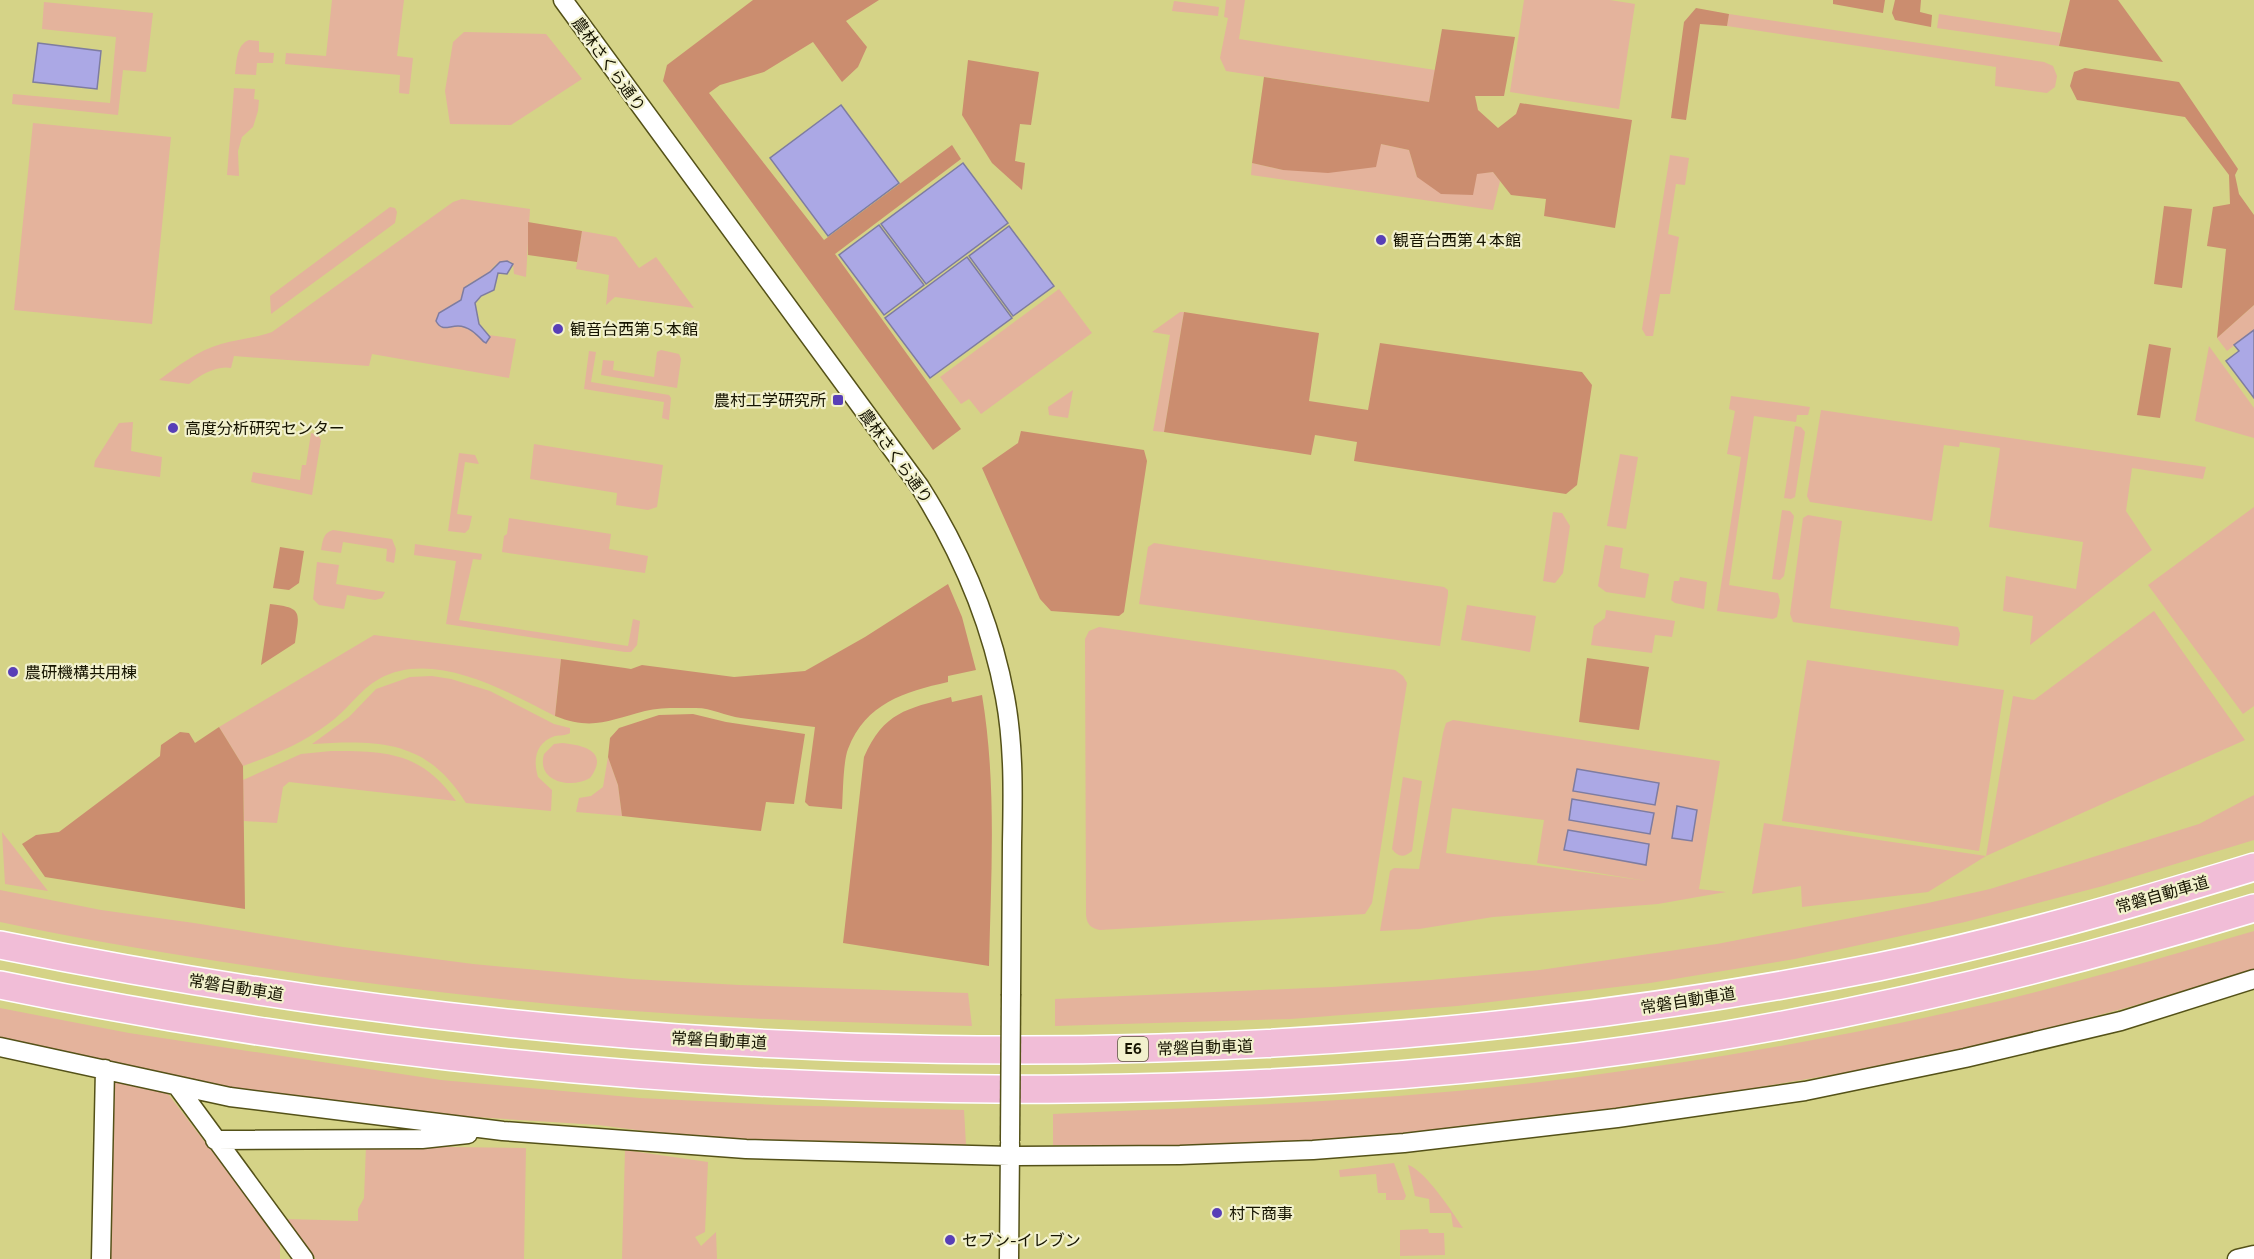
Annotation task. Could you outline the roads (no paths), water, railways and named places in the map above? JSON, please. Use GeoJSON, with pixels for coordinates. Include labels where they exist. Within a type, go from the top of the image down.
{"type":"FeatureCollection","features":[{"type":"Feature","properties":{"kind":"highway","name":"常磐自動車道"},"geometry":{"type":"LineString","coordinates":[[0,945],[171,977],[345,1004],[638,1036],[818,1046],[982,1051],[1181,1049],[1465,1030],[1624,1011],[1772,987],[2003,938],[2149,899],[2254,867]]}},
{"type":"Feature","properties":{"kind":"highway"},"geometry":{"type":"LineString","coordinates":[[0,985],[115,1007],[333,1043],[641,1075],[820,1085],[960,1089],[1187,1088],[1327,1081],[1463,1070],[1653,1047],[1892,1003],[2154,938],[2254,908]]}},
{"type":"Feature","properties":{"kind":"street","name":"農林さくら通り"},"geometry":{"type":"LineString","coordinates":[[563,0],[920,487],[961,559],[980,605],[994,648],[1005,699],[1013,793],[1009,1259]]}},
{"type":"Feature","properties":{"kind":"street"},"geometry":{"type":"LineString","coordinates":[[0,1047],[230,1097],[503,1131],[746,1149],[1010,1148],[1191,1155],[1313,1150],[1404,1143],[1617,1118],[1805,1091],[1965,1058],[2121,1021],[2254,979]]}},
{"type":"Feature","properties":{"kind":"street"},"geometry":{"type":"LineString","coordinates":[[101,1259],[105,1069]]}},
{"type":"Feature","properties":{"kind":"street"},"geometry":{"type":"LineString","coordinates":[[177,1086],[304,1259]]}},
{"type":"Feature","properties":{"kind":"street"},"geometry":{"type":"LineString","coordinates":[[215,1140],[422,1139],[503,1131]]}},
{"type":"Feature","properties":{"kind":"street"},"geometry":{"type":"LineString","coordinates":[[289,1259],[290,1240]]}},
{"type":"Feature","properties":{"kind":"street"},"geometry":{"type":"LineString","coordinates":[[2237,1259],[2254,1255]]}},
{"type":"Feature","properties":{"kind":"place","name":"観音台西第４本館"},"geometry":{"type":"Point","coordinates":[1381,240]}},
{"type":"Feature","properties":{"kind":"place","name":"観音台西第５本館"},"geometry":{"type":"Point","coordinates":[558,329]}},
{"type":"Feature","properties":{"kind":"place","name":"農村工学研究所"},"geometry":{"type":"Point","coordinates":[838,400]}},
{"type":"Feature","properties":{"kind":"place","name":"高度分析研究センター"},"geometry":{"type":"Point","coordinates":[173,428]}},
{"type":"Feature","properties":{"kind":"place","name":"農研機構共用棟"},"geometry":{"type":"Point","coordinates":[13,672]}},
{"type":"Feature","properties":{"kind":"place","name":"村下商事"},"geometry":{"type":"Point","coordinates":[1217,1213]}},
{"type":"Feature","properties":{"kind":"place","name":"セブン-イレブン"},"geometry":{"type":"Point","coordinates":[950,1240]}}]}
